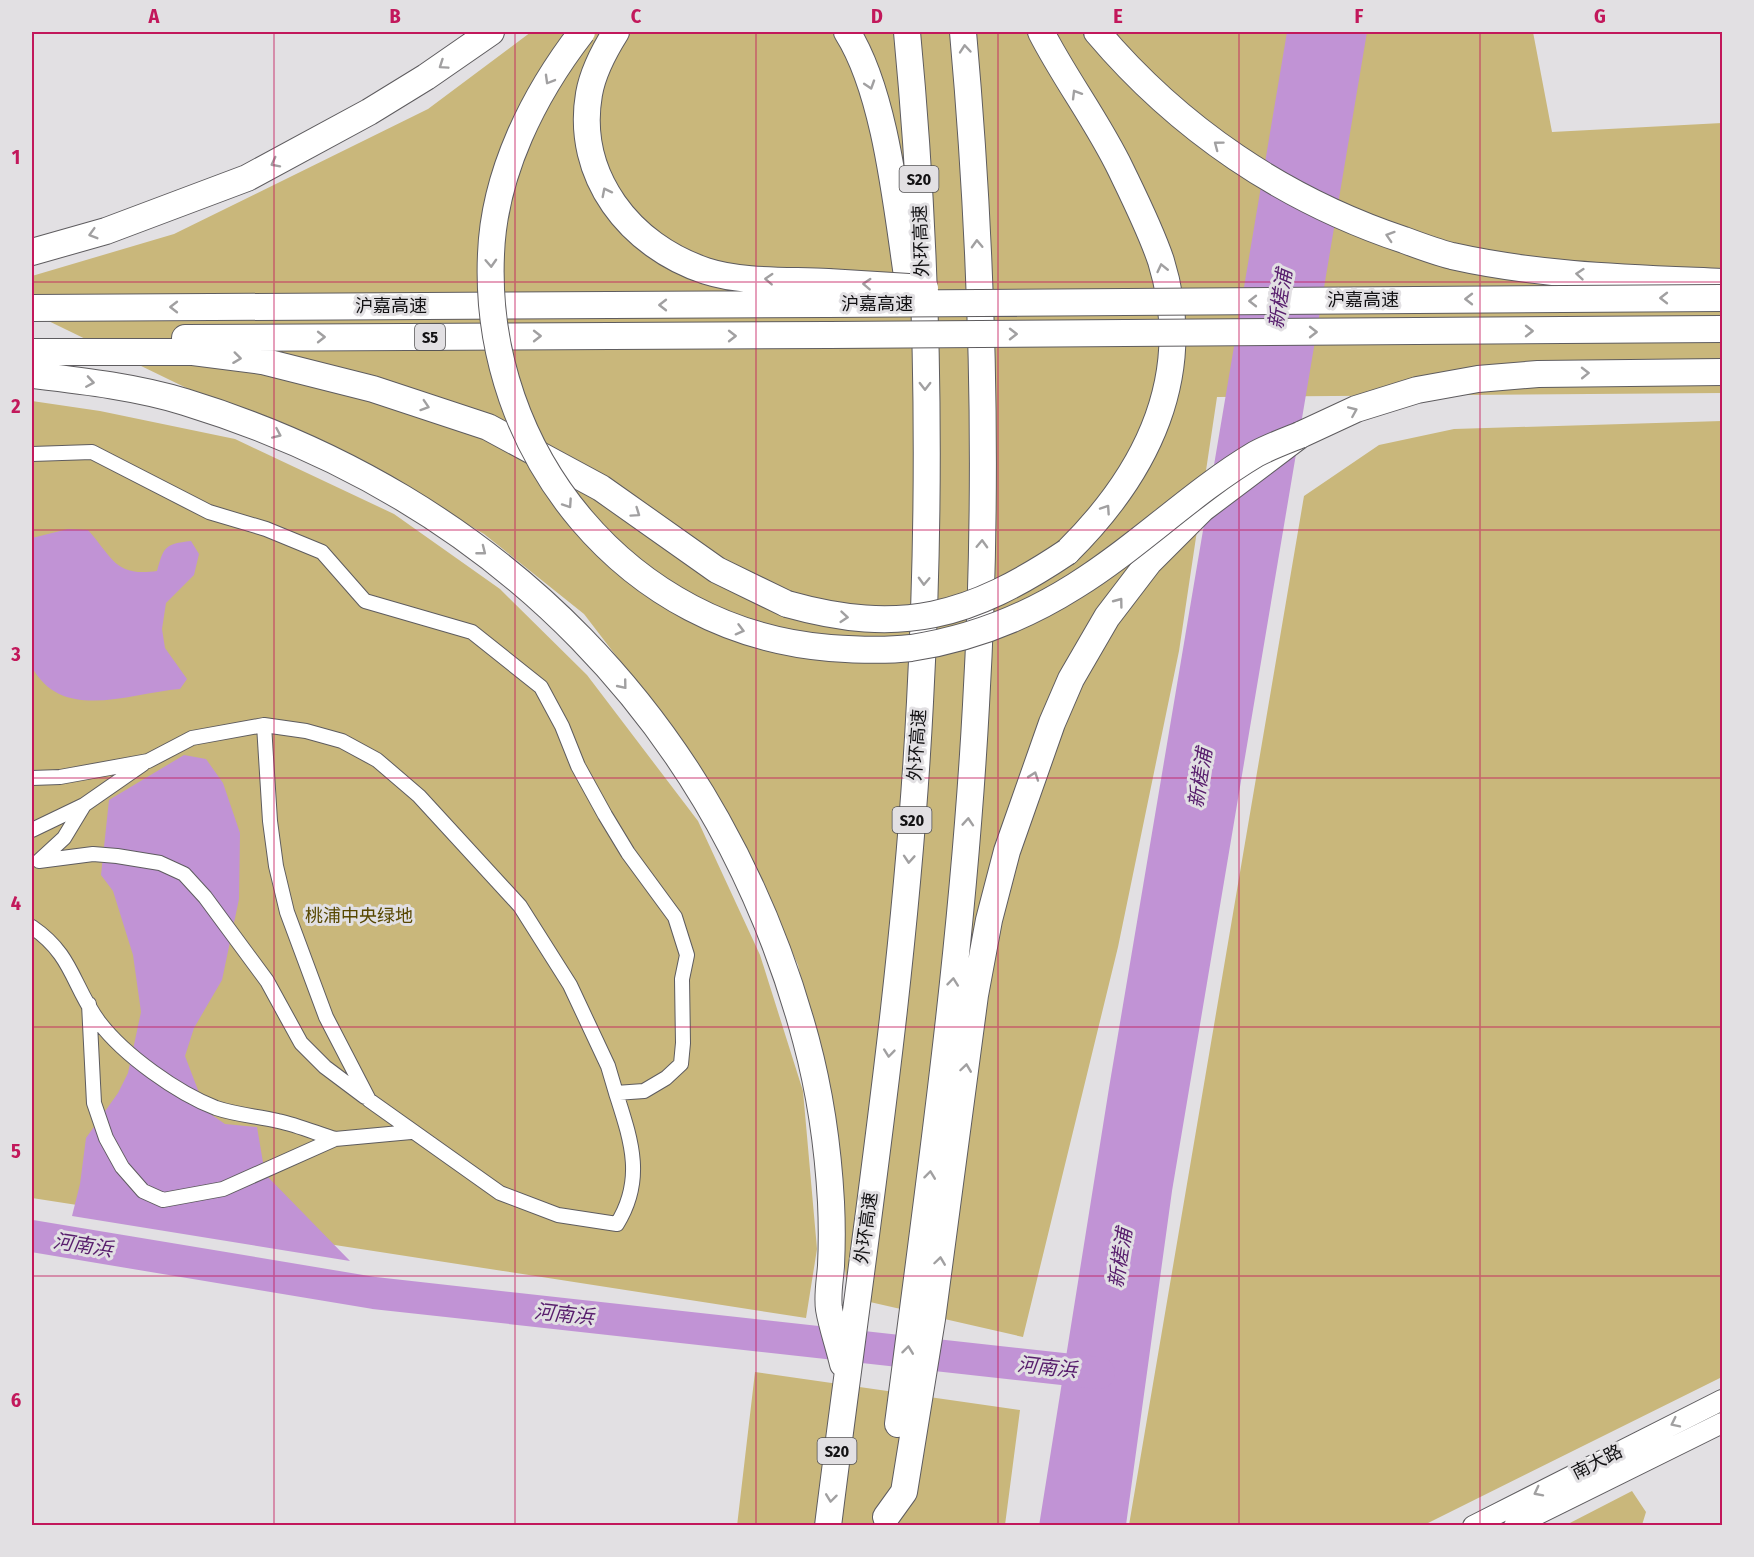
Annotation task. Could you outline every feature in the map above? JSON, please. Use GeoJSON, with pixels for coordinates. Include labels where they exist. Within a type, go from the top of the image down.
{"type":"FeatureCollection","features":[{"type":"Feature","properties":{"kind":"highway"},"geometry":{"type":"LineString","coordinates":[[32,252],[106,231],[247,178],[369,112],[426,77],[491,32]]}},
{"type":"Feature","properties":{"kind":"highway"},"geometry":{"type":"LineString","coordinates":[[582,32],[564,56],[526,120],[501,188],[490,253],[495,332],[510,395],[535,454],[573,511],[618,557],[671,599],[728,627],[796,645],[859,650],[911,648],[970,634],[1022,616],[1076,586],[1257,454],[1356,409],[1417,390],[1478,379],[1538,374],[1722,372]]}},
{"type":"Feature","properties":{"kind":"highway"},"geometry":{"type":"LineString","coordinates":[[616,32],[600,57],[589,93],[587,133],[596,171],[615,208],[640,237],[672,258],[708,271],[827,293]]}},
{"type":"Feature","properties":{"kind":"highway"},"geometry":{"type":"LineString","coordinates":[[847,32],[860,52],[877,105],[909,290],[924,327]]}},
{"type":"Feature","properties":{"kind":"highway","name":"外环高速"},"geometry":{"type":"LineString","coordinates":[[828,1526],[886,1079],[907,877],[920,702],[926,513],[924,327],[918,143],[907,32]]}},
{"type":"Feature","properties":{"kind":"highway"},"geometry":{"type":"LineString","coordinates":[[922,1318],[940,1098],[964,881],[976,704],[984,510],[981,325],[973,142],[963,32]]}},
{"type":"Feature","properties":{"kind":"highway"},"geometry":{"type":"LineString","coordinates":[[32,352],[193,352],[262,361],[373,389],[488,427],[602,488],[717,570],[751,589],[787,604],[828,616],[872,620],[912,618],[949,611],[992,597],[1027,579],[1067,552],[1099,520],[1153,435],[1170,376],[1171,318],[1161,262],[1120,168],[1041,32]]}},
{"type":"Feature","properties":{"kind":"highway"},"geometry":{"type":"LineString","coordinates":[[1098,32],[1130,70],[1177,115],[1234,157],[1296,195],[1366,228],[1450,256],[1527,269],[1603,277],[1722,282]]}},
{"type":"Feature","properties":{"kind":"highway","name":"沪嘉高速"},"geometry":{"type":"LineString","coordinates":[[32,308],[827,293],[1177,301],[1722,298]]}},
{"type":"Feature","properties":{"kind":"highway","name":"沪嘉高速"},"geometry":{"type":"LineString","coordinates":[[32,339],[1722,329]]}},
{"type":"Feature","properties":{"kind":"highway"},"geometry":{"type":"LineString","coordinates":[[32,375],[89,381],[182,401],[272,432],[363,475],[450,526],[530,587],[596,652],[653,722],[703,796],[746,876],[781,958],[807,1043],[823,1130],[831,1202],[829,1306],[847,1377]]}},
{"type":"Feature","properties":{"kind":"highway"},"geometry":{"type":"LineString","coordinates":[[886,1521],[904,1492],[912,1385],[989,920],[1007,851],[1052,723],[1071,679],[1107,617],[1149,562],[1202,509],[1300,435]]}},
{"type":"Feature","properties":{"kind":"street"},"geometry":{"type":"LineString","coordinates":[[32,454],[92,452],[209,512],[266,529],[322,552],[365,601],[472,632],[541,687],[562,726],[578,766],[605,815],[628,853],[675,917],[687,955],[682,979],[681,1064],[666,1078],[644,1091],[616,1093]]}},
{"type":"Feature","properties":{"kind":"street"},"geometry":{"type":"LineString","coordinates":[[264,725],[270,821],[287,912],[326,1017],[369,1100]]}},
{"type":"Feature","properties":{"kind":"street"},"geometry":{"type":"LineString","coordinates":[[32,830],[84,805],[148,760],[192,738],[264,725],[306,731],[342,741],[377,760],[419,796],[520,906],[570,985],[608,1066],[631,1139],[635,1168],[625,1211],[617,1224],[558,1215],[500,1193],[411,1132],[325,1067],[301,1043],[267,981],[205,897],[184,874],[160,863],[133,857],[93,854],[35,862]]}},
{"type":"Feature","properties":{"kind":"street"},"geometry":{"type":"LineString","coordinates":[[32,778],[60,777],[148,760]]}},
{"type":"Feature","properties":{"kind":"street"},"geometry":{"type":"LineString","coordinates":[[35,862],[64,838],[84,805]]}},
{"type":"Feature","properties":{"kind":"street"},"geometry":{"type":"LineString","coordinates":[[32,927],[51,940],[67,963],[99,1022],[119,1044],[158,1074],[214,1107],[241,1115],[279,1121],[335,1139]]}},
{"type":"Feature","properties":{"kind":"street"},"geometry":{"type":"LineString","coordinates":[[89,1004],[94,1103],[106,1138],[122,1167],[143,1191],[163,1200],[223,1188],[335,1139],[411,1132]]}},
{"type":"Feature","properties":{"kind":"street","name":"南大路"},"geometry":{"type":"LineString","coordinates":[[1473,1526],[1627,1446],[1722,1400]]}},
{"type":"Feature","properties":{"kind":"street","name":"南大路"},"geometry":{"type":"LineString","coordinates":[[1514,1526],[1722,1423]]}},
{"type":"Feature","properties":{"kind":"green space"},"geometry":{"type":"Polygon","coordinates":[[[531,32],[1533,32],[1552,132],[1722,123],[1722,393],[1217,397],[1179,651],[1118,947],[1023,1337],[848,1297],[826,1089],[798,965],[748,856],[676,734],[584,614],[484,534],[349,454],[205,397],[32,313],[32,276],[174,234],[428,109],[531,32]]]}},
{"type":"Feature","properties":{"kind":"green space","name":"桃浦中央绿地"},"geometry":{"type":"Polygon","coordinates":[[[32,401],[100,411],[235,439],[394,514],[500,589],[587,675],[698,821],[760,955],[803,1091],[817,1249],[806,1318],[32,1198],[32,401]]]}},
{"type":"Feature","properties":{"kind":"green space"},"geometry":{"type":"Polygon","coordinates":[[[1722,421],[1722,1377],[1424,1525],[1129,1525],[1304,496],[1379,445],[1454,429],[1722,421]]]}},
{"type":"Feature","properties":{"kind":"green space"},"geometry":{"type":"Polygon","coordinates":[[[755,1372],[1020,1410],[1005,1525],[737,1526],[755,1372]]]}},
{"type":"Feature","properties":{"kind":"green space"},"geometry":{"type":"Polygon","coordinates":[[[1632,1491],[1646,1512],[1642,1525],[1566,1525],[1632,1491]]]}},
{"type":"Feature","properties":{"kind":"water","name":"新槎浦"},"geometry":{"type":"Polygon","coordinates":[[[1287,32],[1367,32],[1172,1191],[1126,1525],[1039,1526],[1109,1088],[1287,32]]]}},
{"type":"Feature","properties":{"kind":"water"},"geometry":{"type":"Polygon","coordinates":[[[68,529],[88,530],[116,563],[132,571],[157,571],[161,557],[170,545],[191,541],[199,554],[194,575],[166,603],[162,629],[165,648],[187,679],[180,689],[119,699],[79,700],[61,695],[45,684],[32,667],[32,538],[68,529]]]}},
{"type":"Feature","properties":{"kind":"water"},"geometry":{"type":"Polygon","coordinates":[[[184,755],[206,759],[223,783],[240,833],[239,899],[222,980],[194,1028],[185,1056],[206,1111],[225,1124],[257,1127],[265,1174],[350,1261],[72,1216],[80,1184],[86,1138],[118,1093],[128,1073],[141,1012],[133,955],[113,891],[101,875],[109,800],[184,755]]]}},
{"type":"Feature","properties":{"kind":"waterway","name":"河南浜"},"geometry":{"type":"LineString","coordinates":[[32,1236],[374,1293],[1099,1373]]}}]}
